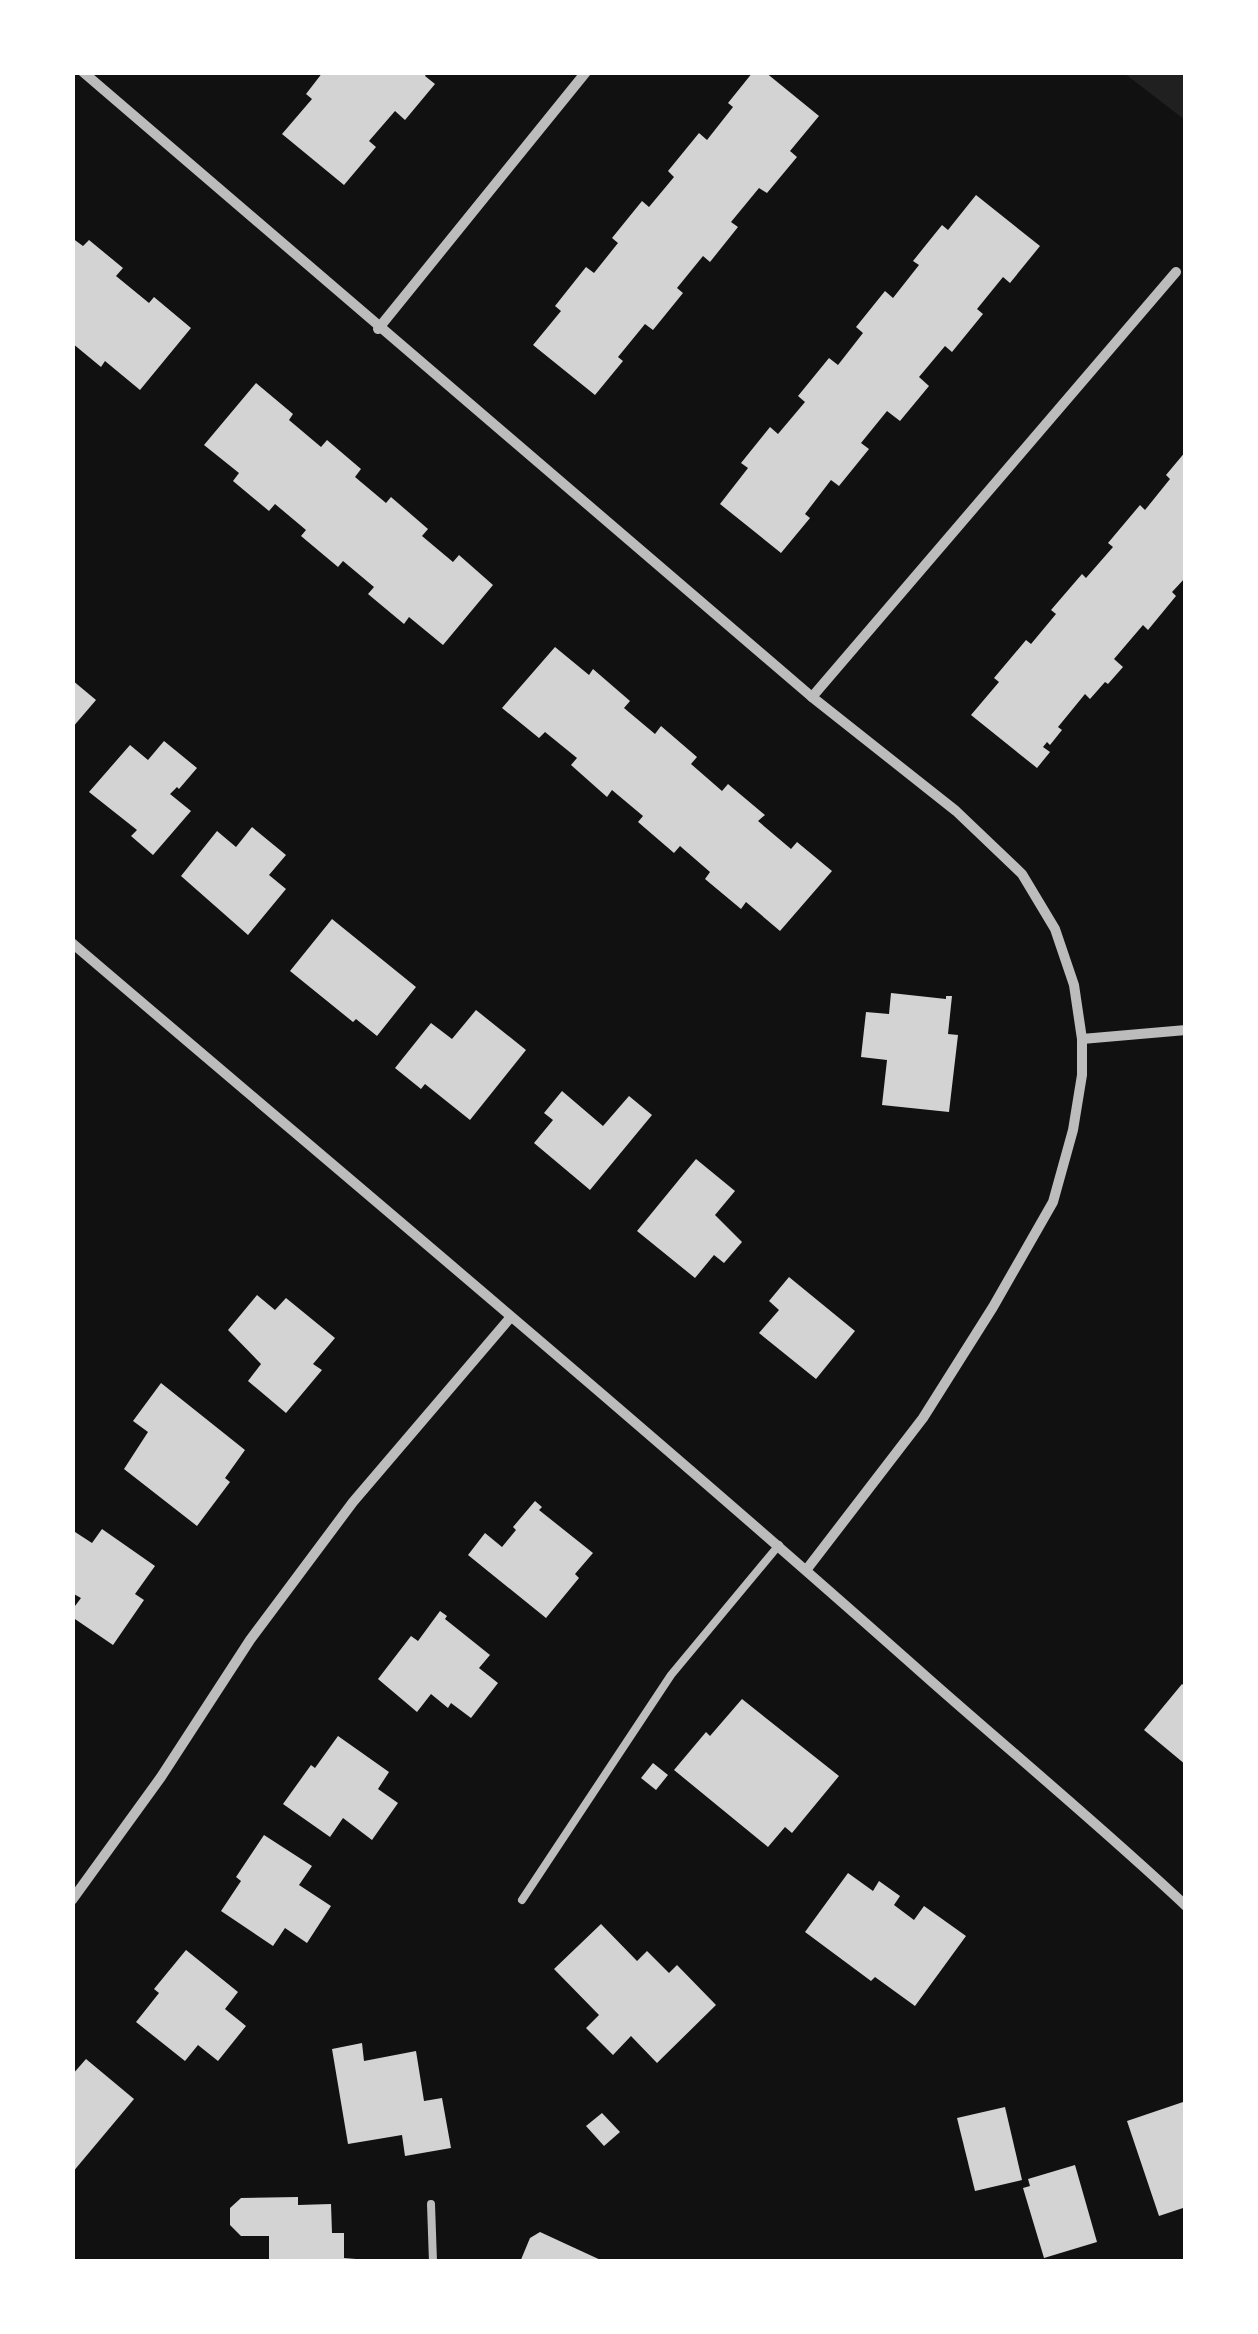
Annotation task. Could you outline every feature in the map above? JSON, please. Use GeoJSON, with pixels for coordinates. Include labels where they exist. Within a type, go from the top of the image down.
{"type":"FeatureCollection","features":[{"type":"Feature","properties":{"kind":"street"},"geometry":{"type":"LineString","coordinates":[[83,72],[812,698],[956,811],[1022,874],[1055,929],[1074,985],[1082,1039],[1080,1096],[1053,1202],[924,1418],[807,1569]]}},
{"type":"Feature","properties":{"kind":"street"},"geometry":{"type":"LineString","coordinates":[[378,329],[586,72]]}},
{"type":"Feature","properties":{"kind":"street"},"geometry":{"type":"LineString","coordinates":[[812,698],[1176,272]]}},
{"type":"Feature","properties":{"kind":"street"},"geometry":{"type":"LineString","coordinates":[[72,943],[807,1569],[934,1684],[1031,1764],[1186,1906]]}},
{"type":"Feature","properties":{"kind":"street"},"geometry":{"type":"LineString","coordinates":[[1082,1039],[1186,1030]]}},
{"type":"Feature","properties":{"kind":"street"},"geometry":{"type":"LineString","coordinates":[[72,1900],[162,1777],[250,1640],[353,1502],[510,1318]]}},
{"type":"Feature","properties":{"kind":"lane"},"geometry":{"type":"LineString","coordinates":[[522,1900],[671,1675],[779,1545]]}},
{"type":"Feature","properties":{"kind":"lane"},"geometry":{"type":"LineString","coordinates":[[431,2204],[433,2262]]}},
{"type":"Feature","properties":{"kind":"shaded area"},"geometry":{"type":"Polygon","coordinates":[[[1124,73],[1185,73],[1185,120],[1124,73]]]}},
{"type":"Feature","properties":{"kind":"building"},"geometry":{"type":"Polygon","coordinates":[[[323,72],[428,72],[425,76],[435,84],[405,120],[395,111],[369,141],[376,147],[344,185],[282,134],[312,99],[306,94],[323,72]]]}},
{"type":"Feature","properties":{"kind":"building"},"geometry":{"type":"Polygon","coordinates":[[[753,72],[765,72],[819,116],[790,151],[797,157],[767,193],[759,188],[731,222],[738,227],[710,262],[703,256],[677,288],[683,293],[653,330],[645,324],[618,357],[623,361],[595,395],[533,345],[561,311],[555,306],[586,267],[594,273],[618,243],[612,238],[642,201],[649,207],[674,177],[668,171],[699,133],[707,140],[733,107],[728,103],[753,72]]]}},
{"type":"Feature","properties":{"kind":"building"},"geometry":{"type":"Polygon","coordinates":[[[976,195],[1040,246],[1010,283],[1003,277],[977,309],[983,314],[952,352],[945,346],[919,377],[929,386],[900,421],[887,411],[861,443],[869,449],[839,486],[831,480],[805,514],[810,518],[781,553],[720,504],[748,468],[741,463],[770,427],[778,434],[805,402],[798,396],[829,358],[838,365],[863,333],[856,327],[885,291],[893,298],[919,265],[913,261],[942,225],[948,230],[976,195]]]}},
{"type":"Feature","properties":{"kind":"building"},"geometry":{"type":"Polygon","coordinates":[[[72,238],[83,246],[89,240],[123,268],[116,276],[149,303],[154,297],[191,328],[140,390],[105,361],[101,367],[72,343],[72,238]]]}},
{"type":"Feature","properties":{"kind":"building"},"geometry":{"type":"Polygon","coordinates":[[[256,383],[293,414],[289,420],[321,447],[327,440],[361,469],[355,477],[386,503],[391,497],[428,529],[422,536],[453,562],[459,555],[493,585],[443,645],[409,617],[404,624],[368,594],[374,587],[343,561],[338,567],[301,536],[306,530],[275,504],[269,511],[233,481],[239,473],[204,445],[256,383]]]}},
{"type":"Feature","properties":{"kind":"building"},"geometry":{"type":"Polygon","coordinates":[[[1186,451],[1186,577],[1148,630],[1143,625],[1114,659],[1123,667],[1090,699],[1085,694],[1058,727],[1062,730],[1050,745],[1047,742],[1043,747],[1050,752],[1037,768],[971,715],[999,682],[994,678],[1026,640],[1031,644],[1056,614],[1051,610],[1082,574],[1086,578],[1113,547],[1108,543],[1140,505],[1145,510],[1186,451]]]}},
{"type":"Feature","properties":{"kind":"building"},"geometry":{"type":"Polygon","coordinates":[[[555,647],[589,675],[593,669],[630,701],[624,708],[655,734],[661,726],[697,757],[691,764],[722,791],[728,784],[765,815],[758,821],[791,849],[797,842],[832,871],[780,931],[746,902],[741,909],[705,879],[710,872],[680,846],[674,853],[638,822],[643,816],[612,790],[607,797],[571,765],[577,758],[545,732],[539,738],[502,708],[555,647]]]}},
{"type":"Feature","properties":{"kind":"building"},"geometry":{"type":"Polygon","coordinates":[[[72,680],[96,700],[72,728],[72,680]]]}},
{"type":"Feature","properties":{"kind":"building"},"geometry":{"type":"Polygon","coordinates":[[[164,741],[197,768],[170,794],[191,811],[153,855],[131,836],[137,830],[89,792],[130,745],[148,760],[164,741]]]}},
{"type":"Feature","properties":{"kind":"building"},"geometry":{"type":"Polygon","coordinates":[[[252,827],[286,855],[269,875],[286,889],[248,935],[181,876],[217,831],[236,847],[252,827]]]}},
{"type":"Feature","properties":{"kind":"building"},"geometry":{"type":"Polygon","coordinates":[[[332,919],[416,987],[377,1036],[356,1019],[353,1022],[290,971],[332,919]]]}},
{"type":"Feature","properties":{"kind":"building"},"geometry":{"type":"Polygon","coordinates":[[[891,993],[946,999],[952,996],[948,1034],[958,1035],[949,1112],[882,1105],[887,1060],[861,1057],[866,1012],[889,1014],[891,993]]]}},
{"type":"Feature","properties":{"kind":"building"},"geometry":{"type":"Polygon","coordinates":[[[476,1010],[526,1050],[470,1120],[425,1084],[421,1089],[395,1068],[431,1023],[452,1039],[476,1010]]]}},
{"type":"Feature","properties":{"kind":"building"},"geometry":{"type":"Polygon","coordinates":[[[562,1091],[603,1126],[629,1096],[652,1115],[590,1190],[534,1143],[553,1120],[544,1113],[562,1091]]]}},
{"type":"Feature","properties":{"kind":"building"},"geometry":{"type":"Polygon","coordinates":[[[696,1159],[735,1191],[715,1215],[742,1242],[724,1263],[714,1255],[695,1278],[637,1231],[696,1159]]]}},
{"type":"Feature","properties":{"kind":"building"},"geometry":{"type":"Polygon","coordinates":[[[789,1277],[855,1331],[816,1379],[759,1333],[779,1310],[769,1301],[789,1277]]]}},
{"type":"Feature","properties":{"kind":"building"},"geometry":{"type":"Polygon","coordinates":[[[257,1295],[275,1310],[286,1298],[335,1338],[313,1364],[322,1370],[286,1413],[248,1381],[261,1364],[228,1330],[257,1295]]]}},
{"type":"Feature","properties":{"kind":"building"},"geometry":{"type":"Polygon","coordinates":[[[161,1383],[245,1450],[225,1478],[230,1482],[197,1526],[124,1469],[148,1432],[133,1421],[161,1383]]]}},
{"type":"Feature","properties":{"kind":"building"},"geometry":{"type":"Polygon","coordinates":[[[535,1501],[542,1507],[539,1510],[593,1553],[575,1574],[579,1578],[546,1618],[468,1555],[485,1533],[502,1547],[535,1501]]]}},
{"type":"Feature","properties":{"kind":"building"},"geometry":{"type":"Polygon","coordinates":[[[102,1529],[155,1566],[135,1594],[144,1600],[113,1645],[72,1617],[81,1598],[72,1593],[72,1530],[92,1543],[102,1529]]]}},
{"type":"Feature","properties":{"kind":"building"},"geometry":{"type":"Polygon","coordinates":[[[440,1611],[490,1655],[479,1668],[498,1683],[471,1718],[451,1703],[448,1708],[431,1694],[417,1712],[378,1679],[411,1636],[418,1641],[440,1611]]]}},
{"type":"Feature","properties":{"kind":"building"},"geometry":{"type":"Polygon","coordinates":[[[1182,1684],[1186,1687],[1186,1765],[1144,1730],[1182,1684]]]}},
{"type":"Feature","properties":{"kind":"building"},"geometry":{"type":"Polygon","coordinates":[[[742,1699],[839,1776],[792,1833],[785,1827],[768,1847],[674,1770],[706,1732],[710,1736],[742,1699]]]}},
{"type":"Feature","properties":{"kind":"building"},"geometry":{"type":"Polygon","coordinates":[[[338,1736],[389,1772],[378,1789],[398,1803],[372,1840],[343,1818],[330,1837],[283,1804],[338,1736]]]}},
{"type":"Feature","properties":{"kind":"building"},"geometry":{"type":"Polygon","coordinates":[[[653,1763],[668,1775],[656,1790],[641,1778],[653,1763]]]}},
{"type":"Feature","properties":{"kind":"building"},"geometry":{"type":"Polygon","coordinates":[[[264,1835],[312,1866],[299,1885],[331,1906],[307,1943],[285,1928],[273,1946],[221,1911],[241,1881],[236,1877],[264,1835]]]}},
{"type":"Feature","properties":{"kind":"building"},"geometry":{"type":"Polygon","coordinates":[[[848,1873],[873,1891],[879,1881],[900,1896],[894,1905],[914,1920],[924,1906],[966,1936],[915,2006],[875,1977],[871,1981],[805,1932],[848,1873]]]}},
{"type":"Feature","properties":{"kind":"building"},"geometry":{"type":"Polygon","coordinates":[[[601,1924],[637,1961],[647,1951],[669,1973],[677,1965],[716,2005],[657,2063],[631,2036],[613,2055],[586,2028],[599,2015],[554,1969],[601,1924]]]}},
{"type":"Feature","properties":{"kind":"building"},"geometry":{"type":"Polygon","coordinates":[[[186,1950],[238,1992],[225,2009],[246,2026],[218,2061],[198,2045],[185,2061],[136,2022],[159,1993],[154,1989],[186,1950]]]}},
{"type":"Feature","properties":{"kind":"building"},"geometry":{"type":"Polygon","coordinates":[[[362,2043],[364,2061],[416,2051],[424,2101],[442,2098],[451,2148],[405,2156],[402,2135],[348,2144],[332,2049],[362,2043]]]}},
{"type":"Feature","properties":{"kind":"building"},"geometry":{"type":"Polygon","coordinates":[[[86,2059],[134,2099],[72,2173],[72,2075],[86,2059]]]}},
{"type":"Feature","properties":{"kind":"building"},"geometry":{"type":"Polygon","coordinates":[[[1186,2101],[1186,2207],[1159,2216],[1127,2121],[1186,2101]]]}},
{"type":"Feature","properties":{"kind":"building"},"geometry":{"type":"Polygon","coordinates":[[[1005,2107],[1022,2180],[975,2191],[957,2118],[1005,2107]]]}},
{"type":"Feature","properties":{"kind":"building"},"geometry":{"type":"Polygon","coordinates":[[[602,2113],[620,2132],[604,2146],[586,2126],[602,2113]]]}},
{"type":"Feature","properties":{"kind":"building"},"geometry":{"type":"Polygon","coordinates":[[[1075,2165],[1097,2242],[1044,2258],[1023,2188],[1030,2186],[1028,2179],[1075,2165]]]}},
{"type":"Feature","properties":{"kind":"building"},"geometry":{"type":"Polygon","coordinates":[[[298,2197],[298,2205],[331,2204],[332,2233],[344,2233],[344,2258],[356,2262],[269,2262],[269,2236],[241,2236],[230,2225],[230,2208],[241,2198],[298,2197]]]}},
{"type":"Feature","properties":{"kind":"building"},"geometry":{"type":"Polygon","coordinates":[[[540,2232],[605,2262],[520,2262],[530,2238],[540,2232]]]}}]}
